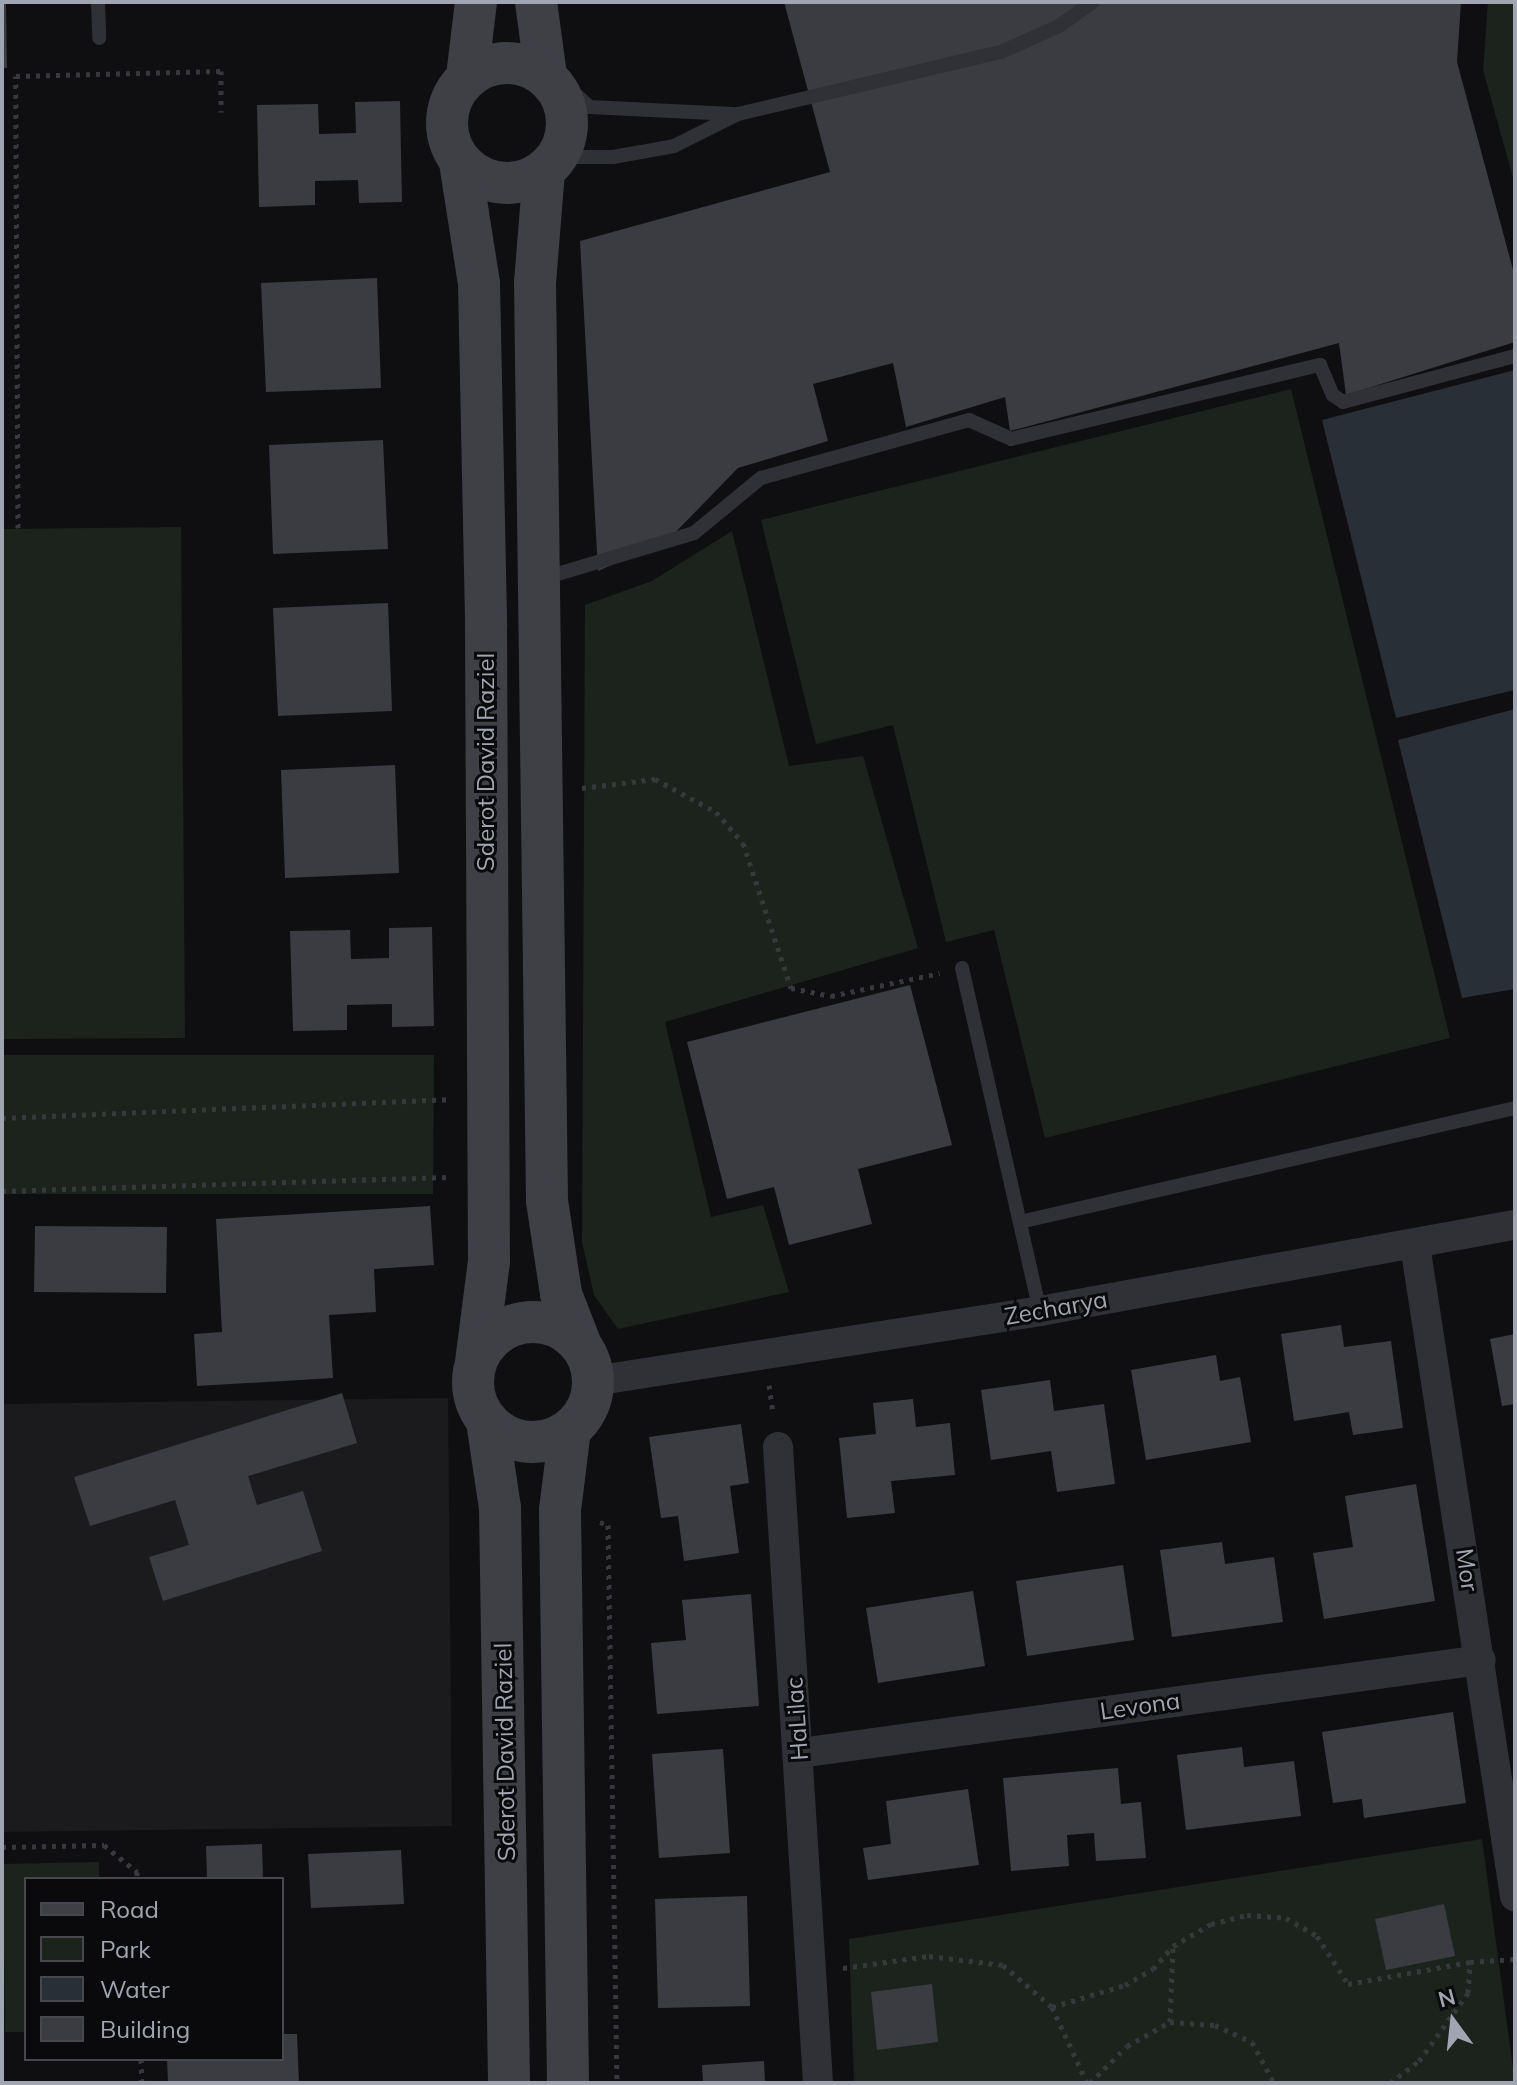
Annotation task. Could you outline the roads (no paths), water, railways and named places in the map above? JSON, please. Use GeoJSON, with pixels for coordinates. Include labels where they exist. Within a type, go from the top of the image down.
{"type":"FeatureCollection","features":[{"type":"Feature","properties":{"kind":"main road"},"geometry":{"type":"LineString","coordinates":[[467,77],[476,2]]}},
{"type":"Feature","properties":{"kind":"main road"},"geometry":{"type":"LineString","coordinates":[[536,2],[549,80],[568,120],[550,164],[535,283],[547,1201],[561,1294],[594,1381],[587,1408],[570,1430],[560,1510],[568,2083]]}},
{"type":"Feature","properties":{"kind":"main road"},"geometry":{"type":"LineString","coordinates":[[549,80],[523,65],[498,63],[467,77],[456,88],[446,118],[447,134],[460,162],[491,181],[509,183],[550,164]]}},
{"type":"Feature","properties":{"kind":"main road","name":"Sderot David Raziel"},"geometry":{"type":"LineString","coordinates":[[460,162],[479,284],[490,1175],[485,1317],[476,1362]]}},
{"type":"Feature","properties":{"kind":"main road"},"geometry":{"type":"LineString","coordinates":[[570,1430],[536,1443],[501,1434],[487,1421],[474,1393],[476,1362],[502,1330],[522,1323],[563,1329],[580,1343]]}},
{"type":"Feature","properties":{"kind":"main road","name":"Sderot David Raziel"},"geometry":{"type":"LineString","coordinates":[[487,1421],[500,1508],[509,2083]]}},
{"type":"Feature","properties":{"kind":"street","name":"Zecharya"},"geometry":{"type":"LineString","coordinates":[[594,1381],[1040,1311],[1515,1225]]}},
{"type":"Feature","properties":{"kind":"street","name":"Mor"},"geometry":{"type":"LineString","coordinates":[[1415,1245],[1515,1896]]}},
{"type":"Feature","properties":{"kind":"street","name":"HaLilac"},"geometry":{"type":"LineString","coordinates":[[778,1447],[814,1972],[818,2083]]}},
{"type":"Feature","properties":{"kind":"street","name":"Levona"},"geometry":{"type":"LineString","coordinates":[[800,1753],[1481,1660]]}},
{"type":"Feature","properties":{"kind":"lane"},"geometry":{"type":"LineString","coordinates":[[98,2],[99,38]]}},
{"type":"Feature","properties":{"kind":"lane"},"geometry":{"type":"LineString","coordinates":[[550,164],[674,146],[738,114],[1001,52],[1059,26],[1093,2]]}},
{"type":"Feature","properties":{"kind":"lane"},"geometry":{"type":"LineString","coordinates":[[549,80],[570,89],[589,107],[738,114]]}},
{"type":"Feature","properties":{"kind":"lane"},"geometry":{"type":"LineString","coordinates":[[541,579],[694,533],[761,478],[969,420],[1011,439],[1320,365],[1333,395],[1343,402],[1515,356]]}},
{"type":"Feature","properties":{"kind":"lane"},"geometry":{"type":"LineString","coordinates":[[962,968],[1040,1311]]}},
{"type":"Feature","properties":{"kind":"lane"},"geometry":{"type":"LineString","coordinates":[[1020,1222],[1515,1108]]}},
{"type":"Feature","properties":{"kind":"water"},"geometry":{"type":"Polygon","coordinates":[[[1515,370],[1515,690],[1396,718],[1322,420],[1515,370]]]}},
{"type":"Feature","properties":{"kind":"water"},"geometry":{"type":"Polygon","coordinates":[[[1515,709],[1515,989],[1462,998],[1398,740],[1515,709]]]}}]}
